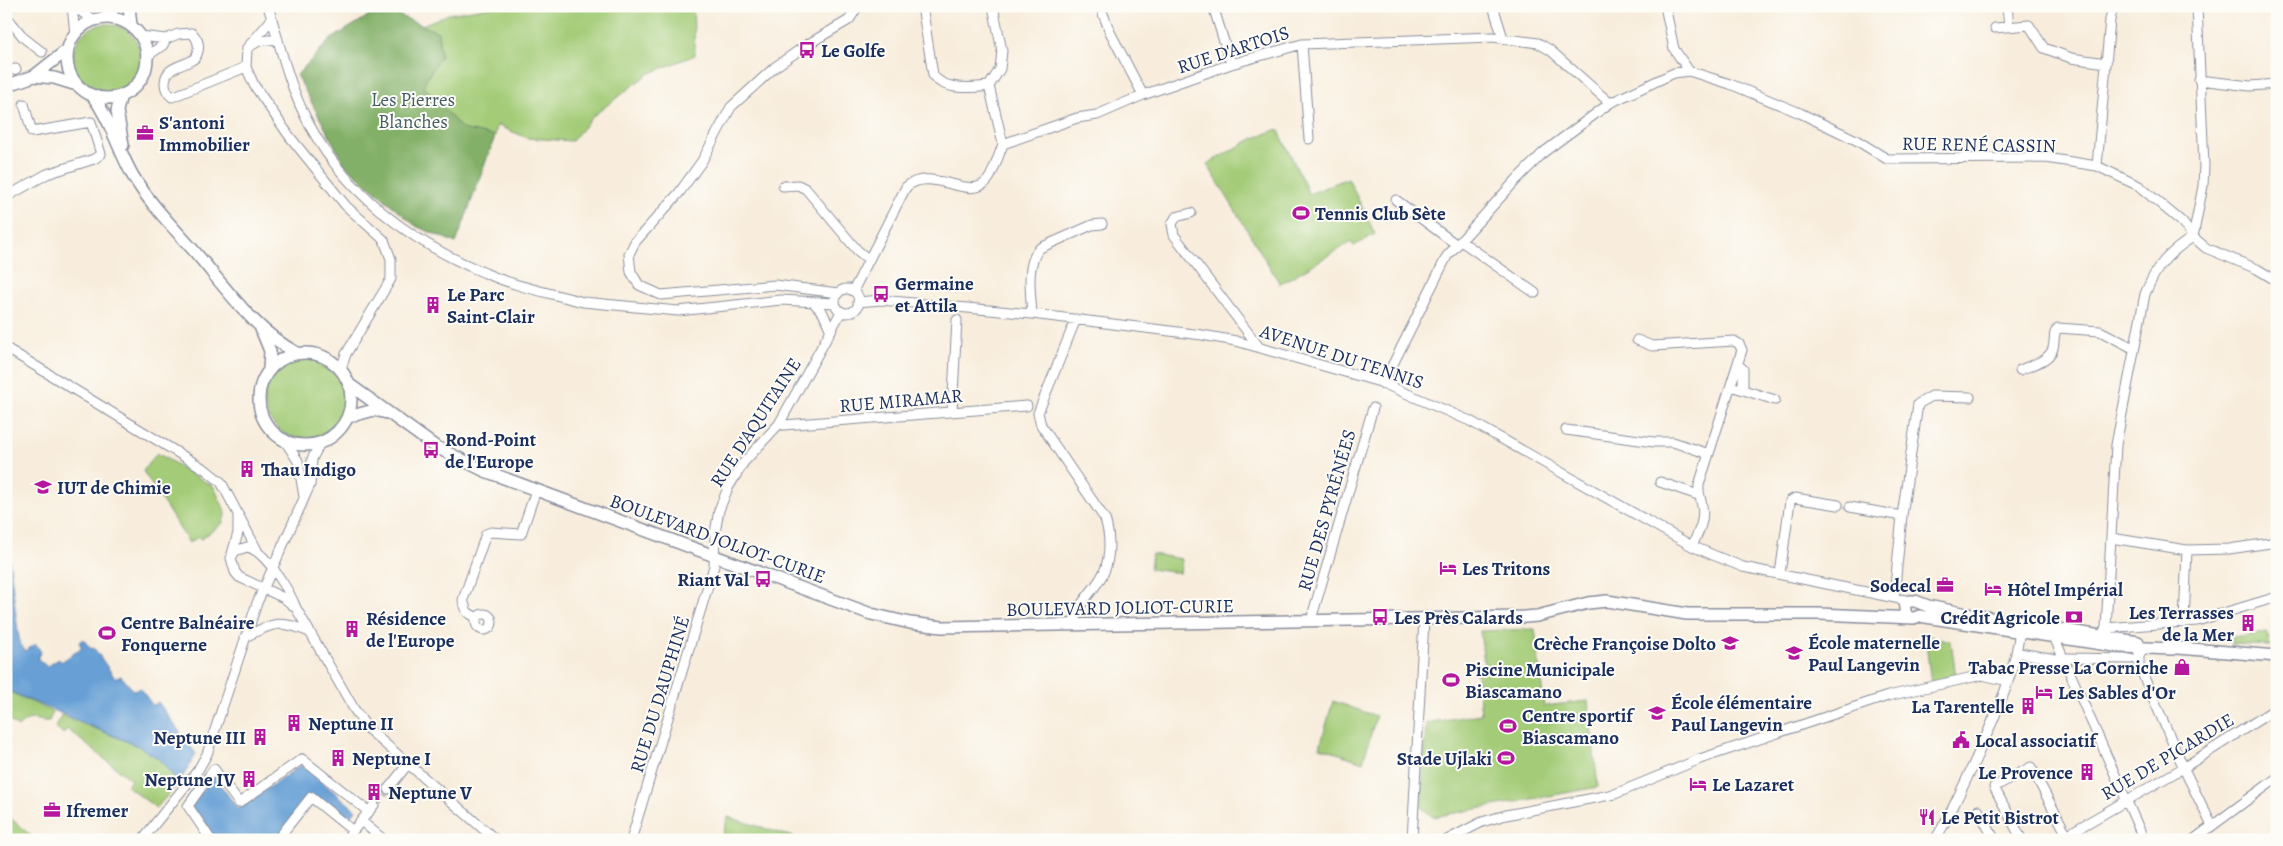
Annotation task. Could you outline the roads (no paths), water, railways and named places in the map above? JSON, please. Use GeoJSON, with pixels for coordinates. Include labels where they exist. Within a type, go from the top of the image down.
{"type":"FeatureCollection","features":[{"type":"Feature","properties":{"kind":"main road"},"geometry":{"type":"LineString","coordinates":[[107,18],[115,6]]}},
{"type":"Feature","properties":{"kind":"main road"},"geometry":{"type":"LineString","coordinates":[[129,6],[131,26]]}},
{"type":"Feature","properties":{"kind":"main road"},"geometry":{"type":"LineString","coordinates":[[6,86],[34,76],[67,50],[75,34],[84,25],[94,20],[107,18],[120,20],[131,26],[140,36],[146,57],[145,69],[140,80],[132,89],[121,95],[102,97],[92,95]]}},
{"type":"Feature","properties":{"kind":"main road"},"geometry":{"type":"LineString","coordinates":[[67,50],[70,74],[77,85]]}},
{"type":"Feature","properties":{"kind":"main road"},"geometry":{"type":"LineString","coordinates":[[34,76],[77,85],[92,95],[105,112],[118,145],[133,175],[160,212],[261,329],[282,345],[297,353]]}},
{"type":"Feature","properties":{"kind":"main road"},"geometry":{"type":"LineString","coordinates":[[121,95],[117,111],[126,159]]}},
{"type":"Feature","properties":{"kind":"main road"},"geometry":{"type":"LineString","coordinates":[[261,329],[270,351],[270,369]]}},
{"type":"Feature","properties":{"kind":"main road"},"geometry":{"type":"LineString","coordinates":[[307,352],[326,357],[341,369],[350,385],[352,396],[348,417],[341,428],[331,437],[320,443],[302,445],[285,441],[268,428],[259,409],[260,388],[270,369],[287,356],[307,352]]}},
{"type":"Feature","properties":{"kind":"main road","name":"BOULEVARD JOLIOT-CURIE"},"geometry":{"type":"LineString","coordinates":[[350,385],[378,404],[387,413],[453,457],[485,472],[871,614],[910,623],[942,627],[1424,620],[1537,616],[1578,605],[1607,601],[1687,614],[1819,614],[1892,617],[1911,609]]}},
{"type":"Feature","properties":{"kind":"main road"},"geometry":{"type":"LineString","coordinates":[[348,417],[374,410],[387,413]]}},
{"type":"Feature","properties":{"kind":"main road","name":"AVENUE DU TENNIS"},"geometry":{"type":"LineString","coordinates":[[1911,609],[2059,634],[2106,637]]}},
{"type":"Feature","properties":{"kind":"main road"},"geometry":{"type":"LineString","coordinates":[[2106,637],[2173,649]]}},
{"type":"Feature","properties":{"kind":"main road"},"geometry":{"type":"LineString","coordinates":[[2106,637],[2144,649],[2173,649],[2277,656]]}},
{"type":"Feature","properties":{"kind":"street"},"geometry":{"type":"LineString","coordinates":[[72,6],[94,20]]}},
{"type":"Feature","properties":{"kind":"street"},"geometry":{"type":"LineString","coordinates":[[72,6],[75,34]]}},
{"type":"Feature","properties":{"kind":"street"},"geometry":{"type":"LineString","coordinates":[[268,6],[303,112],[313,133],[328,156],[361,195],[401,226],[442,251],[486,274],[583,302],[625,308],[678,311],[781,300],[835,303]]}},
{"type":"Feature","properties":{"kind":"street"},"geometry":{"type":"LineString","coordinates":[[835,303],[841,312],[848,313],[854,311],[858,302],[856,294],[852,291],[845,290],[838,293],[776,286],[660,295],[639,285],[631,272],[629,254],[635,242],[679,193],[702,161],[731,107],[776,67],[805,46],[849,20],[858,6]]}},
{"type":"Feature","properties":{"kind":"street"},"geometry":{"type":"LineString","coordinates":[[922,6],[933,75],[936,81],[973,88],[990,86]]}},
{"type":"Feature","properties":{"kind":"street"},"geometry":{"type":"LineString","coordinates":[[852,291],[906,187],[914,180],[929,179],[974,189],[982,186],[989,178],[1003,144],[990,86],[1000,69],[1002,51],[993,6]]}},
{"type":"Feature","properties":{"kind":"street"},"geometry":{"type":"LineString","coordinates":[[1100,6],[1110,32],[1143,95]]}},
{"type":"Feature","properties":{"kind":"street"},"geometry":{"type":"LineString","coordinates":[[1213,6],[1231,64]]}},
{"type":"Feature","properties":{"kind":"street"},"geometry":{"type":"LineString","coordinates":[[1493,6],[1503,38]]}},
{"type":"Feature","properties":{"kind":"street"},"geometry":{"type":"LineString","coordinates":[[1383,384],[1437,273],[1459,243],[1544,152],[1610,103],[1674,73],[1689,71],[1674,49],[1665,6]]}},
{"type":"Feature","properties":{"kind":"street"},"geometry":{"type":"LineString","coordinates":[[2007,6],[2009,26]]}},
{"type":"Feature","properties":{"kind":"street"},"geometry":{"type":"LineString","coordinates":[[2097,166],[2110,20],[2113,6]]}},
{"type":"Feature","properties":{"kind":"street"},"geometry":{"type":"LineString","coordinates":[[2197,6],[2203,186],[2193,237],[2168,254],[2153,273],[2145,294],[2133,348],[2127,392],[2116,445],[2106,637],[2184,624],[2223,615],[2277,597]]}},
{"type":"Feature","properties":{"kind":"street"},"geometry":{"type":"LineString","coordinates":[[6,16],[24,38],[42,52]]}},
{"type":"Feature","properties":{"kind":"street"},"geometry":{"type":"LineString","coordinates":[[272,19],[247,48],[246,67],[254,85],[290,137],[346,206],[384,240],[391,259],[390,279],[346,354],[341,369]]}},
{"type":"Feature","properties":{"kind":"street"},"geometry":{"type":"LineString","coordinates":[[1995,28],[2029,25],[2044,48],[2071,58],[2106,63]]}},
{"type":"Feature","properties":{"kind":"street"},"geometry":{"type":"LineString","coordinates":[[140,36],[166,39],[178,34],[192,33],[197,39],[199,49],[192,61],[175,67],[168,72],[165,87],[172,97],[246,67]]}},
{"type":"Feature","properties":{"kind":"street","name":"RUE D'ARTOIS"},"geometry":{"type":"LineString","coordinates":[[1003,144],[1077,118],[1097,115],[1143,95],[1231,64],[1302,44],[1503,38],[1538,43],[1550,50],[1610,103]]}},
{"type":"Feature","properties":{"kind":"street"},"geometry":{"type":"LineString","coordinates":[[146,57],[163,45],[166,39]]}},
{"type":"Feature","properties":{"kind":"street"},"geometry":{"type":"LineString","coordinates":[[247,48],[259,41],[278,39]]}},
{"type":"Feature","properties":{"kind":"street"},"geometry":{"type":"LineString","coordinates":[[1302,44],[1309,139]]}},
{"type":"Feature","properties":{"kind":"street"},"geometry":{"type":"LineString","coordinates":[[6,71],[16,69]]}},
{"type":"Feature","properties":{"kind":"street","name":"RUE RENÉ CASSIN"},"geometry":{"type":"LineString","coordinates":[[1689,71],[1730,84],[1800,113],[1856,140],[1887,159],[2046,158],[2097,166],[2139,186],[2182,222],[2193,237],[2206,248],[2257,269],[2277,281]]}},
{"type":"Feature","properties":{"kind":"street"},"geometry":{"type":"LineString","coordinates":[[2199,80],[2250,86],[2277,84]]}},
{"type":"Feature","properties":{"kind":"street"},"geometry":{"type":"LineString","coordinates":[[6,197],[47,174],[94,159],[101,154],[91,122],[32,132],[24,104]]}},
{"type":"Feature","properties":{"kind":"street"},"geometry":{"type":"LineString","coordinates":[[783,186],[798,185],[806,190],[857,250],[869,260]]}},
{"type":"Feature","properties":{"kind":"street"},"geometry":{"type":"LineString","coordinates":[[1396,200],[1535,293]]}},
{"type":"Feature","properties":{"kind":"street"},"geometry":{"type":"LineString","coordinates":[[1192,213],[1176,217],[1172,224],[1174,234],[1259,347]]}},
{"type":"Feature","properties":{"kind":"street"},"geometry":{"type":"LineString","coordinates":[[1032,314],[1031,264],[1033,255],[1040,248],[1092,225],[1102,224]]}},
{"type":"Feature","properties":{"kind":"street"},"geometry":{"type":"LineString","coordinates":[[835,303],[838,293]]}},
{"type":"Feature","properties":{"kind":"street","name":"AVENUE DU TENNIS"},"geometry":{"type":"LineString","coordinates":[[858,302],[881,300],[1032,314],[1202,335],[1259,347],[1383,384],[1470,420],[1692,546],[1744,567],[1894,597],[1911,609]]}},
{"type":"Feature","properties":{"kind":"street"},"geometry":{"type":"LineString","coordinates":[[813,302],[823,313],[831,331]]}},
{"type":"Feature","properties":{"kind":"street","name":"RUE D'AQUITAINE"},"geometry":{"type":"LineString","coordinates":[[716,557],[715,533],[719,510],[728,488],[744,462],[779,424],[841,312]]}},
{"type":"Feature","properties":{"kind":"street"},"geometry":{"type":"LineString","coordinates":[[952,412],[957,320]]}},
{"type":"Feature","properties":{"kind":"street"},"geometry":{"type":"LineString","coordinates":[[1074,625],[1075,614],[1104,572],[1110,535],[1105,519],[1041,425],[1038,413],[1076,320]]}},
{"type":"Feature","properties":{"kind":"street"},"geometry":{"type":"LineString","coordinates":[[2020,370],[2049,355],[2054,347],[2055,331],[2060,327],[2100,331],[2133,348]]}},
{"type":"Feature","properties":{"kind":"street"},"geometry":{"type":"LineString","coordinates":[[1637,340],[1652,346],[1734,342],[1739,344],[1742,350],[1699,486],[1698,495],[1703,510],[1702,521],[1692,546]]}},
{"type":"Feature","properties":{"kind":"street"},"geometry":{"type":"LineString","coordinates":[[6,348],[210,473],[226,489],[257,550],[291,595],[309,632],[354,710],[368,729],[496,840]]}},
{"type":"Feature","properties":{"kind":"street"},"geometry":{"type":"LineString","coordinates":[[1738,365],[1743,369],[1743,389]]}},
{"type":"Feature","properties":{"kind":"street"},"geometry":{"type":"LineString","coordinates":[[1731,386],[1775,400]]}},
{"type":"Feature","properties":{"kind":"street"},"geometry":{"type":"LineString","coordinates":[[1894,597],[1902,516],[1918,404],[1932,396],[1970,397]]}},
{"type":"Feature","properties":{"kind":"street","name":"RUE MIRAMAR"},"geometry":{"type":"LineString","coordinates":[[779,424],[794,425],[1027,406]]}},
{"type":"Feature","properties":{"kind":"street","name":"RUE DES PYRÉNÉES"},"geometry":{"type":"LineString","coordinates":[[1312,621],[1312,613],[1373,408]]}},
{"type":"Feature","properties":{"kind":"street"},"geometry":{"type":"LineString","coordinates":[[1566,430],[1654,442],[1673,442],[1709,454]]}},
{"type":"Feature","properties":{"kind":"street"},"geometry":{"type":"LineString","coordinates":[[285,441],[298,461],[304,497]]}},
{"type":"Feature","properties":{"kind":"street"},"geometry":{"type":"LineString","coordinates":[[142,840],[198,770],[208,754],[245,637],[264,587],[310,485],[312,459],[320,443]]}},
{"type":"Feature","properties":{"kind":"street"},"geometry":{"type":"LineString","coordinates":[[1660,482],[1698,495]]}},
{"type":"Feature","properties":{"kind":"street"},"geometry":{"type":"LineString","coordinates":[[477,618],[467,612],[463,600],[486,534],[491,532],[521,534],[536,490]]}},
{"type":"Feature","properties":{"kind":"street"},"geometry":{"type":"LineString","coordinates":[[1780,574],[1790,501],[1795,498],[1838,505]]}},
{"type":"Feature","properties":{"kind":"street"},"geometry":{"type":"LineString","coordinates":[[1850,507],[1902,516]]}},
{"type":"Feature","properties":{"kind":"street"},"geometry":{"type":"LineString","coordinates":[[238,514],[238,533],[232,554],[233,567],[239,577],[244,581],[264,587],[284,598],[296,608]]}},
{"type":"Feature","properties":{"kind":"street"},"geometry":{"type":"LineString","coordinates":[[2111,538],[2187,550],[2229,550],[2277,542]]}},
{"type":"Feature","properties":{"kind":"street"},"geometry":{"type":"LineString","coordinates":[[232,554],[243,547],[257,550]]}},
{"type":"Feature","properties":{"kind":"street"},"geometry":{"type":"LineString","coordinates":[[2184,624],[2187,550]]}},
{"type":"Feature","properties":{"kind":"street","name":"RUE DU DAUPHINÉ"},"geometry":{"type":"LineString","coordinates":[[632,840],[716,557]]}},
{"type":"Feature","properties":{"kind":"street"},"geometry":{"type":"LineString","coordinates":[[1412,840],[1424,620]]}},
{"type":"Feature","properties":{"kind":"street"},"geometry":{"type":"LineString","coordinates":[[245,637],[273,623],[294,625],[309,632]]}},
{"type":"Feature","properties":{"kind":"street"},"geometry":{"type":"LineString","coordinates":[[1935,840],[1973,766],[2008,681],[2018,627]]}},
{"type":"Feature","properties":{"kind":"street"},"geometry":{"type":"LineString","coordinates":[[2059,634],[2126,801],[2144,840]]}},
{"type":"Feature","properties":{"kind":"street"},"geometry":{"type":"LineString","coordinates":[[2144,649],[2139,655],[2139,666],[2183,768],[2212,826]]}},
{"type":"Feature","properties":{"kind":"street"},"geometry":{"type":"LineString","coordinates":[[2019,653],[2064,659],[2120,657],[2131,660]]}},
{"type":"Feature","properties":{"kind":"street"},"geometry":{"type":"LineString","coordinates":[[1447,840],[1482,822],[1506,815],[1615,794],[1700,759],[1888,696],[1982,675],[2008,681]]}},
{"type":"Feature","properties":{"kind":"street","name":"RUE DE PICARDIE"},"geometry":{"type":"LineString","coordinates":[[2058,840],[2183,768],[2277,708]]}},
{"type":"Feature","properties":{"kind":"street"},"geometry":{"type":"LineString","coordinates":[[211,840],[188,806],[214,769],[239,803],[302,759],[372,808],[351,836],[312,797],[277,840]]}},
{"type":"Feature","properties":{"kind":"street"},"geometry":{"type":"LineString","coordinates":[[388,789],[408,764]]}},
{"type":"Feature","properties":{"kind":"street"},"geometry":{"type":"LineString","coordinates":[[2022,840],[1994,787],[2032,767],[2070,833]]}},
{"type":"Feature","properties":{"kind":"street"},"geometry":{"type":"LineString","coordinates":[[2193,840],[2277,778]]}},
{"type":"Feature","properties":{"kind":"street"},"geometry":{"type":"LineString","coordinates":[[1978,810],[1994,840]]}},
{"type":"Feature","properties":{"kind":"street"},"geometry":{"type":"LineString","coordinates":[[361,821],[384,840]]}},
{"type":"Feature","properties":{"kind":"water"},"geometry":{"type":"Polygon","coordinates":[[[6,532],[18,632],[20,643],[25,651],[36,644],[41,652],[38,657],[39,661],[47,666],[59,659],[61,662],[82,648],[79,642],[83,639],[91,649],[94,648],[115,678],[121,676],[134,691],[140,688],[153,706],[158,702],[196,754],[179,783],[159,759],[138,746],[6,690],[6,532]]]}},
{"type":"Feature","properties":{"kind":"water"},"geometry":{"type":"Polygon","coordinates":[[[301,765],[356,810],[346,823],[311,794],[275,840],[215,840],[190,806],[214,776],[238,809],[301,765]]]}},
{"type":"Feature","properties":{"kind":"tunnel"},"geometry":{"type":"LineString","coordinates":[[374,805],[388,789]]}},
{"type":"Feature","properties":{"kind":"place","name":"Le Golfe"},"geometry":{"type":"Point","coordinates":[807,50]}},
{"type":"Feature","properties":{"kind":"place","name":"S'antoni Immobilier"},"geometry":{"type":"Point","coordinates":[145,133]}},
{"type":"Feature","properties":{"kind":"place","name":"Tennis Club Sète"},"geometry":{"type":"Point","coordinates":[1301,213]}},
{"type":"Feature","properties":{"kind":"place","name":"Germaine et Attila"},"geometry":{"type":"Point","coordinates":[881,294]}},
{"type":"Feature","properties":{"kind":"place","name":"Le Parc Saint-Clair"},"geometry":{"type":"Point","coordinates":[433,305]}},
{"type":"Feature","properties":{"kind":"place","name":"Rond-Point de l'Europe"},"geometry":{"type":"Point","coordinates":[431,450]}},
{"type":"Feature","properties":{"kind":"place","name":"Thau Indigo"},"geometry":{"type":"Point","coordinates":[247,469]}},
{"type":"Feature","properties":{"kind":"place","name":"IUT de Chimie"},"geometry":{"type":"Point","coordinates":[43,487]}},
{"type":"Feature","properties":{"kind":"place","name":"Les Tritons"},"geometry":{"type":"Point","coordinates":[1448,568]}},
{"type":"Feature","properties":{"kind":"place","name":"Riant Val"},"geometry":{"type":"Point","coordinates":[763,579]}},
{"type":"Feature","properties":{"kind":"place","name":"Sodecal"},"geometry":{"type":"Point","coordinates":[1945,585]}},
{"type":"Feature","properties":{"kind":"place","name":"Hôtel Impérial"},"geometry":{"type":"Point","coordinates":[1993,589]}},
{"type":"Feature","properties":{"kind":"place","name":"Les Près Calards"},"geometry":{"type":"Point","coordinates":[1380,617]}},
{"type":"Feature","properties":{"kind":"place","name":"Crédit Agricole"},"geometry":{"type":"Point","coordinates":[2074,617]}},
{"type":"Feature","properties":{"kind":"place","name":"Les Terrasses de la Mer"},"geometry":{"type":"Point","coordinates":[2248,623]}},
{"type":"Feature","properties":{"kind":"place","name":"Résidence de l'Europe"},"geometry":{"type":"Point","coordinates":[352,629]}},
{"type":"Feature","properties":{"kind":"place","name":"Centre Balnéaire Fonquerne"},"geometry":{"type":"Point","coordinates":[107,633]}},
{"type":"Feature","properties":{"kind":"place","name":"Crèche Françoise Dolto"},"geometry":{"type":"Point","coordinates":[1730,643]}},
{"type":"Feature","properties":{"kind":"place","name":"École maternelle Paul Langevin"},"geometry":{"type":"Point","coordinates":[1794,653]}},
{"type":"Feature","properties":{"kind":"place","name":"Tabac Presse La Corniche"},"geometry":{"type":"Point","coordinates":[2182,667]}},
{"type":"Feature","properties":{"kind":"place","name":"Piscine Municipale Biascamano"},"geometry":{"type":"Point","coordinates":[1451,680]}},
{"type":"Feature","properties":{"kind":"place","name":"Les Sables d'Or"},"geometry":{"type":"Point","coordinates":[2044,692]}},
{"type":"Feature","properties":{"kind":"place","name":"La Tarentelle"},"geometry":{"type":"Point","coordinates":[2028,706]}},
{"type":"Feature","properties":{"kind":"place","name":"École élémentaire Paul Langevin"},"geometry":{"type":"Point","coordinates":[1657,713]}},
{"type":"Feature","properties":{"kind":"place","name":"Neptune II"},"geometry":{"type":"Point","coordinates":[294,723]}},
{"type":"Feature","properties":{"kind":"place","name":"Centre sportif Biascamano"},"geometry":{"type":"Point","coordinates":[1508,726]}},
{"type":"Feature","properties":{"kind":"place","name":"Neptune III"},"geometry":{"type":"Point","coordinates":[260,737]}},
{"type":"Feature","properties":{"kind":"place","name":"Local associatif"},"geometry":{"type":"Point","coordinates":[1961,740]}},
{"type":"Feature","properties":{"kind":"place","name":"Neptune I"},"geometry":{"type":"Point","coordinates":[338,758]}},
{"type":"Feature","properties":{"kind":"place","name":"Stade Ujlaki"},"geometry":{"type":"Point","coordinates":[1506,758]}},
{"type":"Feature","properties":{"kind":"place","name":"Le Provence"},"geometry":{"type":"Point","coordinates":[2087,772]}},
{"type":"Feature","properties":{"kind":"place","name":"Neptune IV"},"geometry":{"type":"Point","coordinates":[249,779]}},
{"type":"Feature","properties":{"kind":"place","name":"Le Lazaret"},"geometry":{"type":"Point","coordinates":[1698,784]}},
{"type":"Feature","properties":{"kind":"place","name":"Neptune V"},"geometry":{"type":"Point","coordinates":[374,792]}},
{"type":"Feature","properties":{"kind":"place","name":"Ifremer"},"geometry":{"type":"Point","coordinates":[52,810]}},
{"type":"Feature","properties":{"kind":"place","name":"Le Petit Bistrot"},"geometry":{"type":"Point","coordinates":[1927,817]}},
{"type":"Feature","properties":{"kind":"park label","name":"Les Pierres Blanches"},"geometry":{"type":"Point","coordinates":[413,110]}}]}
